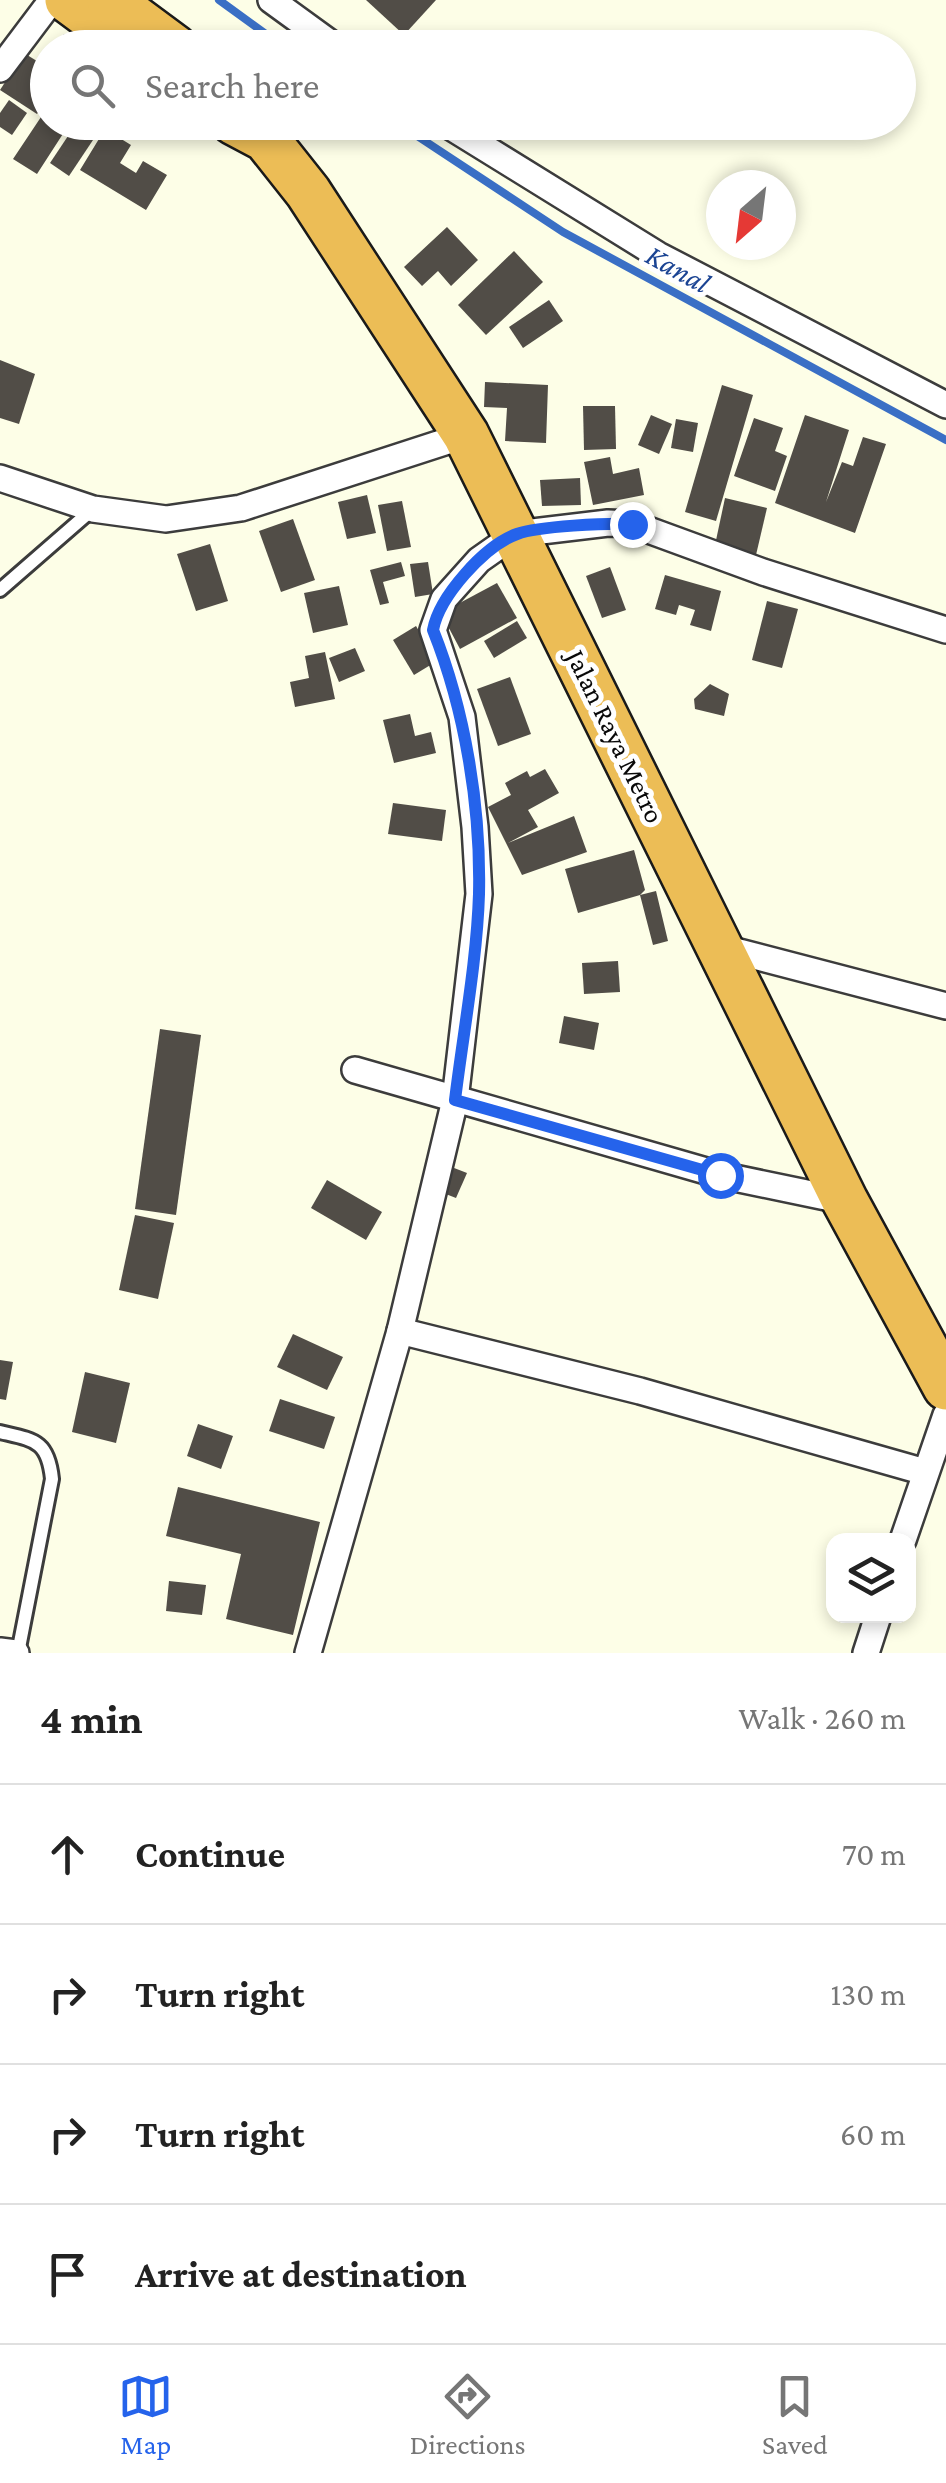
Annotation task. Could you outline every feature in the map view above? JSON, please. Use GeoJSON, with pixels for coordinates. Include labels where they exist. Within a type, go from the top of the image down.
{"type":"FeatureCollection","features":[{"type":"Feature","properties":{"kind":"highway"},"geometry":{"type":"LineString","coordinates":[[68,0],[108,30]]}},
{"type":"Feature","properties":{"kind":"highway"},"geometry":{"type":"LineString","coordinates":[[110,0],[151,30]]}},
{"type":"Feature","properties":{"kind":"highway","name":"Jalan Raya Metro"},"geometry":{"type":"LineString","coordinates":[[264,140],[308,192],[466,435],[845,1201],[946,1386]]}},
{"type":"Feature","properties":{"kind":"street"},"geometry":{"type":"LineString","coordinates":[[0,69],[52,0]]}},
{"type":"Feature","properties":{"kind":"street"},"geometry":{"type":"LineString","coordinates":[[271,0],[313,30]]}},
{"type":"Feature","properties":{"kind":"street"},"geometry":{"type":"LineString","coordinates":[[472,140],[658,254],[946,406]]}},
{"type":"Feature","properties":{"kind":"street"},"geometry":{"type":"LineString","coordinates":[[0,478],[93,509],[166,519],[241,508],[466,435]]}},
{"type":"Feature","properties":{"kind":"street"},"geometry":{"type":"LineString","coordinates":[[308,1653],[400,1331],[455,1100],[479,894],[462,717],[433,630],[444,599],[479,560],[516,534],[608,523],[632,524],[763,572],[946,630]]}},
{"type":"Feature","properties":{"kind":"street"},"geometry":{"type":"LineString","coordinates":[[720,947],[946,1006]]}},
{"type":"Feature","properties":{"kind":"street"},"geometry":{"type":"LineString","coordinates":[[355,1070],[720,1175],[845,1201]]}},
{"type":"Feature","properties":{"kind":"street"},"geometry":{"type":"LineString","coordinates":[[400,1331],[640,1391],[925,1472]]}},
{"type":"Feature","properties":{"kind":"street"},"geometry":{"type":"LineString","coordinates":[[905,1533],[946,1415]]}},
{"type":"Feature","properties":{"kind":"street"},"geometry":{"type":"LineString","coordinates":[[866,1653],[876,1623]]}},
{"type":"Feature","properties":{"kind":"street"},"geometry":{"type":"LineString","coordinates":[[0,1651],[17,1653]]}},
{"type":"Feature","properties":{"kind":"lane"},"geometry":{"type":"LineString","coordinates":[[0,590],[93,509]]}},
{"type":"Feature","properties":{"kind":"lane"},"geometry":{"type":"LineString","coordinates":[[0,1432],[30,1439],[43,1447],[50,1458],[52,1479],[17,1653]]}},
{"type":"Feature","properties":{"kind":"building"},"geometry":{"type":"Polygon","coordinates":[[[366,0],[436,0],[409,30],[399,30],[366,0]]]}},
{"type":"Feature","properties":{"kind":"building"},"geometry":{"type":"Polygon","coordinates":[[[24,53],[30,57],[30,109],[0,90],[24,53]]]}},
{"type":"Feature","properties":{"kind":"building"},"geometry":{"type":"Polygon","coordinates":[[[9,100],[27,113],[12,135],[0,127],[0,113],[9,100]]]}},
{"type":"Feature","properties":{"kind":"building"},"geometry":{"type":"Polygon","coordinates":[[[30,134],[30,140],[59,140],[37,174],[13,159],[30,134]]]}},
{"type":"Feature","properties":{"kind":"building"},"geometry":{"type":"Polygon","coordinates":[[[65,140],[93,140],[69,176],[50,163],[65,140]]]}},
{"type":"Feature","properties":{"kind":"building"},"geometry":{"type":"Polygon","coordinates":[[[98,140],[123,140],[131,145],[120,163],[136,173],[143,161],[167,175],[146,210],[80,170],[98,140]]]}},
{"type":"Feature","properties":{"kind":"building"},"geometry":{"type":"Polygon","coordinates":[[[447,227],[478,260],[451,286],[438,271],[422,286],[404,267],[447,227]]]}},
{"type":"Feature","properties":{"kind":"building"},"geometry":{"type":"Polygon","coordinates":[[[514,251],[543,282],[486,335],[458,305],[514,251]]]}},
{"type":"Feature","properties":{"kind":"building"},"geometry":{"type":"Polygon","coordinates":[[[549,300],[563,321],[523,348],[509,327],[549,300]]]}},
{"type":"Feature","properties":{"kind":"building"},"geometry":{"type":"Polygon","coordinates":[[[0,360],[35,374],[19,424],[0,418],[0,360]]]}},
{"type":"Feature","properties":{"kind":"building"},"geometry":{"type":"Polygon","coordinates":[[[485,382],[548,385],[546,443],[505,441],[507,408],[484,407],[485,382]]]}},
{"type":"Feature","properties":{"kind":"building"},"geometry":{"type":"Polygon","coordinates":[[[722,385],[753,395],[716,521],[685,512],[722,385]]]}},
{"type":"Feature","properties":{"kind":"building"},"geometry":{"type":"Polygon","coordinates":[[[583,406],[615,406],[616,449],[584,450],[583,406]]]}},
{"type":"Feature","properties":{"kind":"building"},"geometry":{"type":"Polygon","coordinates":[[[651,415],[672,424],[659,454],[638,445],[651,415]]]}},
{"type":"Feature","properties":{"kind":"building"},"geometry":{"type":"Polygon","coordinates":[[[805,415],[849,430],[826,502],[842,462],[853,466],[863,437],[886,444],[855,533],[775,503],[805,415]]]}},
{"type":"Feature","properties":{"kind":"building"},"geometry":{"type":"Polygon","coordinates":[[[754,418],[783,428],[775,451],[787,456],[775,491],[734,476],[754,418]]]}},
{"type":"Feature","properties":{"kind":"building"},"geometry":{"type":"Polygon","coordinates":[[[676,419],[698,423],[693,452],[671,448],[676,419]]]}},
{"type":"Feature","properties":{"kind":"building"},"geometry":{"type":"Polygon","coordinates":[[[610,457],[613,474],[639,468],[644,495],[593,505],[584,462],[610,457]]]}},
{"type":"Feature","properties":{"kind":"building"},"geometry":{"type":"Polygon","coordinates":[[[580,478],[581,505],[542,506],[540,480],[580,478]]]}},
{"type":"Feature","properties":{"kind":"building"},"geometry":{"type":"Polygon","coordinates":[[[367,495],[376,533],[347,539],[338,502],[367,495]]]}},
{"type":"Feature","properties":{"kind":"building"},"geometry":{"type":"Polygon","coordinates":[[[725,498],[767,508],[756,555],[715,545],[725,498]]]}},
{"type":"Feature","properties":{"kind":"building"},"geometry":{"type":"Polygon","coordinates":[[[402,501],[411,547],[387,551],[378,505],[402,501]]]}},
{"type":"Feature","properties":{"kind":"building"},"geometry":{"type":"Polygon","coordinates":[[[293,519],[315,580],[281,592],[259,531],[293,519]]]}},
{"type":"Feature","properties":{"kind":"building"},"geometry":{"type":"Polygon","coordinates":[[[210,544],[228,601],[196,611],[177,554],[210,544]]]}},
{"type":"Feature","properties":{"kind":"building"},"geometry":{"type":"Polygon","coordinates":[[[401,562],[405,576],[383,582],[389,603],[380,605],[370,570],[401,562]]]}},
{"type":"Feature","properties":{"kind":"building"},"geometry":{"type":"Polygon","coordinates":[[[428,562],[433,594],[415,597],[410,564],[428,562]]]}},
{"type":"Feature","properties":{"kind":"building"},"geometry":{"type":"Polygon","coordinates":[[[610,567],[626,610],[602,618],[586,576],[610,567]]]}},
{"type":"Feature","properties":{"kind":"building"},"geometry":{"type":"Polygon","coordinates":[[[665,575],[721,591],[711,631],[690,625],[695,610],[679,605],[676,615],[655,609],[665,575]]]}},
{"type":"Feature","properties":{"kind":"building"},"geometry":{"type":"Polygon","coordinates":[[[497,583],[517,618],[460,649],[441,613],[497,583]]]}},
{"type":"Feature","properties":{"kind":"building"},"geometry":{"type":"Polygon","coordinates":[[[339,586],[348,625],[313,633],[304,593],[339,586]]]}},
{"type":"Feature","properties":{"kind":"building"},"geometry":{"type":"Polygon","coordinates":[[[767,601],[798,609],[782,668],[752,660],[767,601]]]}},
{"type":"Feature","properties":{"kind":"building"},"geometry":{"type":"Polygon","coordinates":[[[517,621],[527,638],[494,658],[484,641],[517,621]]]}},
{"type":"Feature","properties":{"kind":"building"},"geometry":{"type":"Polygon","coordinates":[[[416,626],[437,661],[414,675],[393,640],[416,626]]]}},
{"type":"Feature","properties":{"kind":"building"},"geometry":{"type":"Polygon","coordinates":[[[355,648],[365,671],[339,682],[329,658],[355,648]]]}},
{"type":"Feature","properties":{"kind":"building"},"geometry":{"type":"Polygon","coordinates":[[[325,652],[335,699],[295,707],[290,682],[309,678],[305,656],[325,652]]]}},
{"type":"Feature","properties":{"kind":"building"},"geometry":{"type":"Polygon","coordinates":[[[510,677],[531,734],[498,746],[477,689],[510,677]]]}},
{"type":"Feature","properties":{"kind":"building"},"geometry":{"type":"Polygon","coordinates":[[[710,684],[729,694],[724,716],[695,709],[694,699],[710,684]]]}},
{"type":"Feature","properties":{"kind":"building"},"geometry":{"type":"Polygon","coordinates":[[[410,714],[415,736],[431,732],[436,753],[394,763],[383,720],[410,714]]]}},
{"type":"Feature","properties":{"kind":"building"},"geometry":{"type":"Polygon","coordinates":[[[545,769],[559,793],[528,810],[538,827],[508,843],[574,816],[587,852],[522,875],[488,807],[511,795],[505,783],[527,771],[530,777],[545,769]]]}},
{"type":"Feature","properties":{"kind":"building"},"geometry":{"type":"Polygon","coordinates":[[[393,803],[446,810],[442,841],[388,834],[393,803]]]}},
{"type":"Feature","properties":{"kind":"building"},"geometry":{"type":"Polygon","coordinates":[[[634,850],[645,890],[640,895],[578,913],[565,869],[634,850]]]}},
{"type":"Feature","properties":{"kind":"building"},"geometry":{"type":"Polygon","coordinates":[[[656,891],[668,941],[653,945],[640,895],[656,891]]]}},
{"type":"Feature","properties":{"kind":"building"},"geometry":{"type":"Polygon","coordinates":[[[618,961],[620,992],[584,994],[582,963],[618,961]]]}},
{"type":"Feature","properties":{"kind":"building"},"geometry":{"type":"Polygon","coordinates":[[[564,1016],[599,1023],[594,1050],[559,1043],[564,1016]]]}},
{"type":"Feature","properties":{"kind":"building"},"geometry":{"type":"Polygon","coordinates":[[[160,1029],[201,1035],[176,1215],[135,1209],[160,1029]]]}},
{"type":"Feature","properties":{"kind":"building"},"geometry":{"type":"Polygon","coordinates":[[[449,1166],[467,1173],[456,1198],[438,1191],[449,1166]]]}},
{"type":"Feature","properties":{"kind":"building"},"geometry":{"type":"Polygon","coordinates":[[[327,1180],[382,1212],[366,1240],[311,1208],[327,1180]]]}},
{"type":"Feature","properties":{"kind":"building"},"geometry":{"type":"Polygon","coordinates":[[[135,1215],[174,1223],[158,1299],[119,1290],[135,1215]]]}},
{"type":"Feature","properties":{"kind":"building"},"geometry":{"type":"Polygon","coordinates":[[[293,1334],[343,1357],[327,1390],[277,1367],[293,1334]]]}},
{"type":"Feature","properties":{"kind":"building"},"geometry":{"type":"Polygon","coordinates":[[[0,1360],[13,1362],[6,1400],[0,1399],[0,1360]]]}},
{"type":"Feature","properties":{"kind":"building"},"geometry":{"type":"Polygon","coordinates":[[[85,1372],[130,1383],[116,1443],[72,1432],[85,1372]]]}},
{"type":"Feature","properties":{"kind":"building"},"geometry":{"type":"Polygon","coordinates":[[[280,1399],[335,1417],[324,1449],[269,1431],[280,1399]]]}},
{"type":"Feature","properties":{"kind":"building"},"geometry":{"type":"Polygon","coordinates":[[[198,1424],[233,1436],[221,1469],[187,1456],[198,1424]]]}},
{"type":"Feature","properties":{"kind":"building"},"geometry":{"type":"Polygon","coordinates":[[[178,1487],[320,1522],[293,1635],[226,1619],[241,1554],[166,1536],[178,1487]]]}},
{"type":"Feature","properties":{"kind":"building"},"geometry":{"type":"Polygon","coordinates":[[[169,1581],[206,1585],[202,1615],[166,1611],[169,1581]]]}},
{"type":"Feature","properties":{"kind":"waterway","name":"Kanal"},"geometry":{"type":"LineString","coordinates":[[219,0],[260,30]]}},
{"type":"Feature","properties":{"kind":"waterway","name":"Kanal"},"geometry":{"type":"LineString","coordinates":[[423,140],[563,232],[946,440]]}},
{"type":"Feature","properties":{"kind":"route"},"geometry":{"type":"LineString","coordinates":[[632,524],[608,523],[516,534],[479,560],[444,599],[436,615],[433,630],[462,717],[476,827],[479,894],[455,1100],[720,1175]]}}]}
